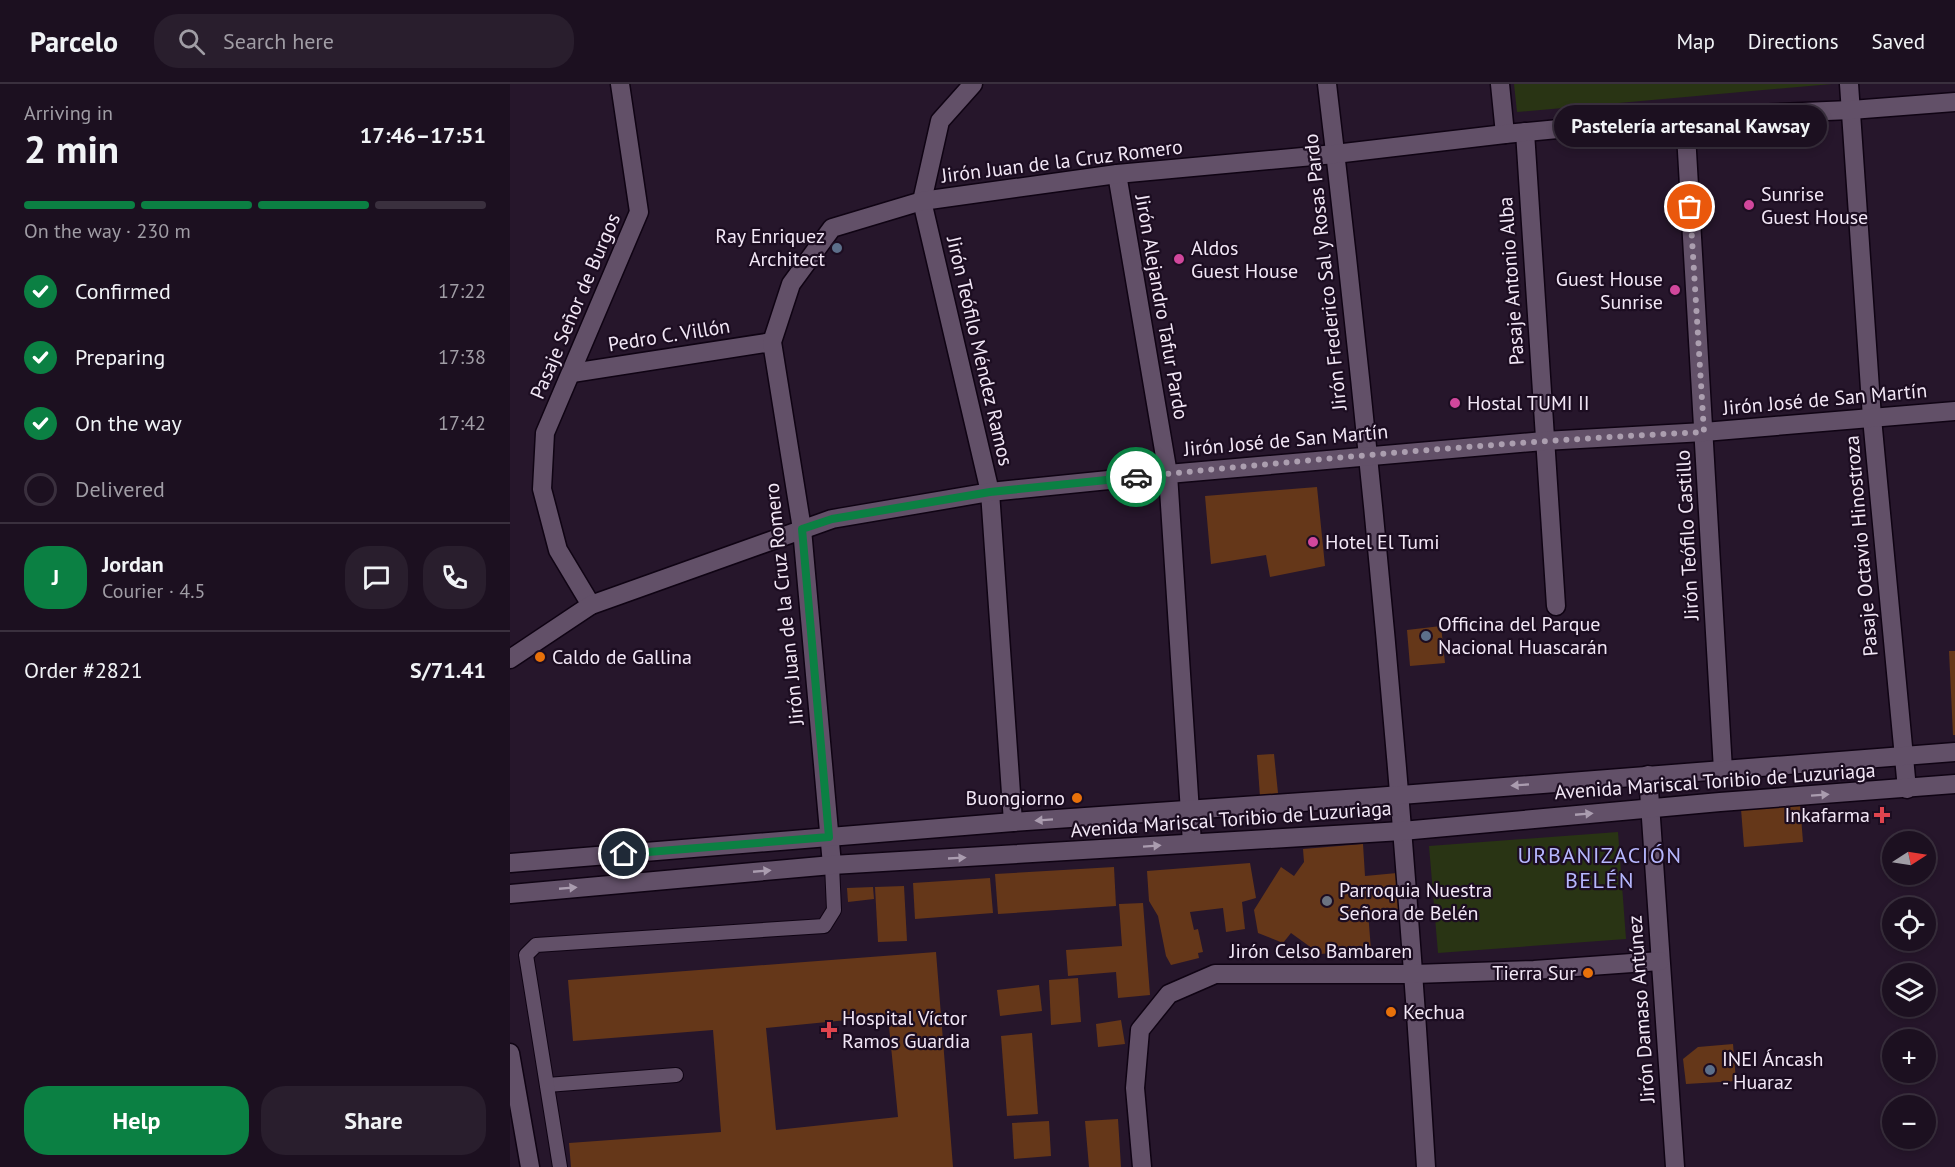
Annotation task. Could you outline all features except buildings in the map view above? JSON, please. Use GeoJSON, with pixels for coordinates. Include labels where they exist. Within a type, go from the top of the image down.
{"type":"FeatureCollection","features":[{"type":"Feature","properties":{"kind":"street","name":"Pasaje Señor de Burgos"},"geometry":{"type":"LineString","coordinates":[[591,605],[558,550],[542,489],[545,433],[639,212],[620,84]]}},
{"type":"Feature","properties":{"kind":"street","name":"Jirón Teófilo Méndez Ramos"},"geometry":{"type":"LineString","coordinates":[[973,84],[940,121],[922,201],[990,492],[1013,822]]}},
{"type":"Feature","properties":{"kind":"street","name":"Jirón Frederico Sal y Rosas Pardo"},"geometry":{"type":"LineString","coordinates":[[1327,84],[1368,455],[1400,795],[1426,1167]]}},
{"type":"Feature","properties":{"kind":"street"},"geometry":{"type":"LineString","coordinates":[[1500,84],[1505,134]]}},
{"type":"Feature","properties":{"kind":"street","name":"Pasaje Octavio Hinostroza"},"geometry":{"type":"LineString","coordinates":[[1849,84],[1872,418],[1907,789]]}},
{"type":"Feature","properties":{"kind":"street","name":"Jirón Juan de la Cruz Romero"},"geometry":{"type":"LineString","coordinates":[[832,865],[802,529],[772,342],[791,284],[832,228],[922,201],[1117,174],[1335,154],[1505,134],[1685,117],[1851,110],[1955,102]]}},
{"type":"Feature","properties":{"kind":"street","name":"Jirón Teófilo Castillo"},"geometry":{"type":"LineString","coordinates":[[1685,117],[1724,770]]}},
{"type":"Feature","properties":{"kind":"street","name":"Pasaje Antonio Alba"},"geometry":{"type":"LineString","coordinates":[[1525,132],[1556,606]]}},
{"type":"Feature","properties":{"kind":"street","name":"Jirón Alejandro Tafur Pardo"},"geometry":{"type":"LineString","coordinates":[[1117,174],[1168,474],[1191,843]]}},
{"type":"Feature","properties":{"kind":"street","name":"Pedro C. Villón"},"geometry":{"type":"LineString","coordinates":[[572,373],[772,342]]}},
{"type":"Feature","properties":{"kind":"street","name":"Jirón José de San Martín"},"geometry":{"type":"LineString","coordinates":[[510,659],[591,605],[832,519],[990,492],[1168,474],[1368,455],[1544,441],[1704,432],[1955,411]]}},
{"type":"Feature","properties":{"kind":"street","name":"Avenida Mariscal Toribio de Luzuriaga"},"geometry":{"type":"LineString","coordinates":[[510,863],[1013,822],[1955,752]]}},
{"type":"Feature","properties":{"kind":"street","name":"Jirón Damaso Antúnez"},"geometry":{"type":"LineString","coordinates":[[1648,775],[1675,1167]]}},
{"type":"Feature","properties":{"kind":"street","name":"Avenida Mariscal Toribio de Luzuriaga"},"geometry":{"type":"LineString","coordinates":[[510,894],[832,865],[1402,831],[1649,808],[1955,784]]}},
{"type":"Feature","properties":{"kind":"street","name":"Jirón Celso Bambaren"},"geometry":{"type":"LineString","coordinates":[[1142,1167],[1135,1088],[1140,1030],[1170,994],[1215,974],[1414,974],[1534,970],[1660,962]]}},
{"type":"Feature","properties":{"kind":"street"},"geometry":{"type":"LineString","coordinates":[[510,1053],[512,1079],[530,1167]]}},
{"type":"Feature","properties":{"kind":"lane"},"geometry":{"type":"LineString","coordinates":[[560,1167],[526,955],[536,945],[824,926],[834,910],[832,865]]}},
{"type":"Feature","properties":{"kind":"lane"},"geometry":{"type":"LineString","coordinates":[[547,1085],[676,1075]]}},
{"type":"Feature","properties":{"kind":"green space"},"geometry":{"type":"Polygon","coordinates":[[[1514,84],[1832,84],[1517,112],[1514,84]]]}},
{"type":"Feature","properties":{"kind":"green space"},"geometry":{"type":"Polygon","coordinates":[[[1618,832],[1626,939],[1438,953],[1429,846],[1618,832]]]}},
{"type":"Feature","properties":{"kind":"way so far"},"geometry":{"type":"LineString","coordinates":[[1136,477],[1522,442],[1704,432],[1690,207]]}},
{"type":"Feature","properties":{"kind":"place","name":"Sunrise Guest House"},"geometry":{"type":"Point","coordinates":[1749,205]}},
{"type":"Feature","properties":{"kind":"place","name":"Pastelería artesanal Kawsay"},"geometry":{"type":"Point","coordinates":[1690,207]}},
{"type":"Feature","properties":{"kind":"place","name":"Ray Enriquez Architect"},"geometry":{"type":"Point","coordinates":[837,248]}},
{"type":"Feature","properties":{"kind":"place","name":"Aldos Guest House"},"geometry":{"type":"Point","coordinates":[1179,259]}},
{"type":"Feature","properties":{"kind":"place","name":"Guest House Sunrise"},"geometry":{"type":"Point","coordinates":[1675,290]}},
{"type":"Feature","properties":{"kind":"place","name":"Hostal TUMI II"},"geometry":{"type":"Point","coordinates":[1455,403]}},
{"type":"Feature","properties":{"kind":"place","name":"Hotel El Tumi"},"geometry":{"type":"Point","coordinates":[1313,542]}},
{"type":"Feature","properties":{"kind":"place","name":"Officina del Parque Nacional Huascarán"},"geometry":{"type":"Point","coordinates":[1426,636]}},
{"type":"Feature","properties":{"kind":"place","name":"Caldo de Gallina"},"geometry":{"type":"Point","coordinates":[540,657]}},
{"type":"Feature","properties":{"kind":"place","name":"Buongiorno"},"geometry":{"type":"Point","coordinates":[1077,798]}},
{"type":"Feature","properties":{"kind":"place","name":"Inkafarma"},"geometry":{"type":"Point","coordinates":[1882,815]}},
{"type":"Feature","properties":{"kind":"place","name":"Parroquia Nuestra Señora de Belén"},"geometry":{"type":"Point","coordinates":[1327,901]}},
{"type":"Feature","properties":{"kind":"place","name":"Tierra Sur"},"geometry":{"type":"Point","coordinates":[1588,973]}},
{"type":"Feature","properties":{"kind":"place","name":"Kechua"},"geometry":{"type":"Point","coordinates":[1391,1012]}},
{"type":"Feature","properties":{"kind":"place","name":"Hospital Víctor Ramos Guardia"},"geometry":{"type":"Point","coordinates":[829,1030]}},
{"type":"Feature","properties":{"kind":"place","name":"INEI Áncash - Huaraz"},"geometry":{"type":"Point","coordinates":[1710,1070]}},
{"type":"Feature","properties":{"kind":"district","name":"URBANIZACIÓN BELÉN"},"geometry":{"type":"Point","coordinates":[1600,868]}},
{"type":"Feature","properties":{"kind":"route"},"geometry":{"type":"LineString","coordinates":[[624,854],[829,837],[802,529],[832,519],[990,492],[1136,477]]}}]}
